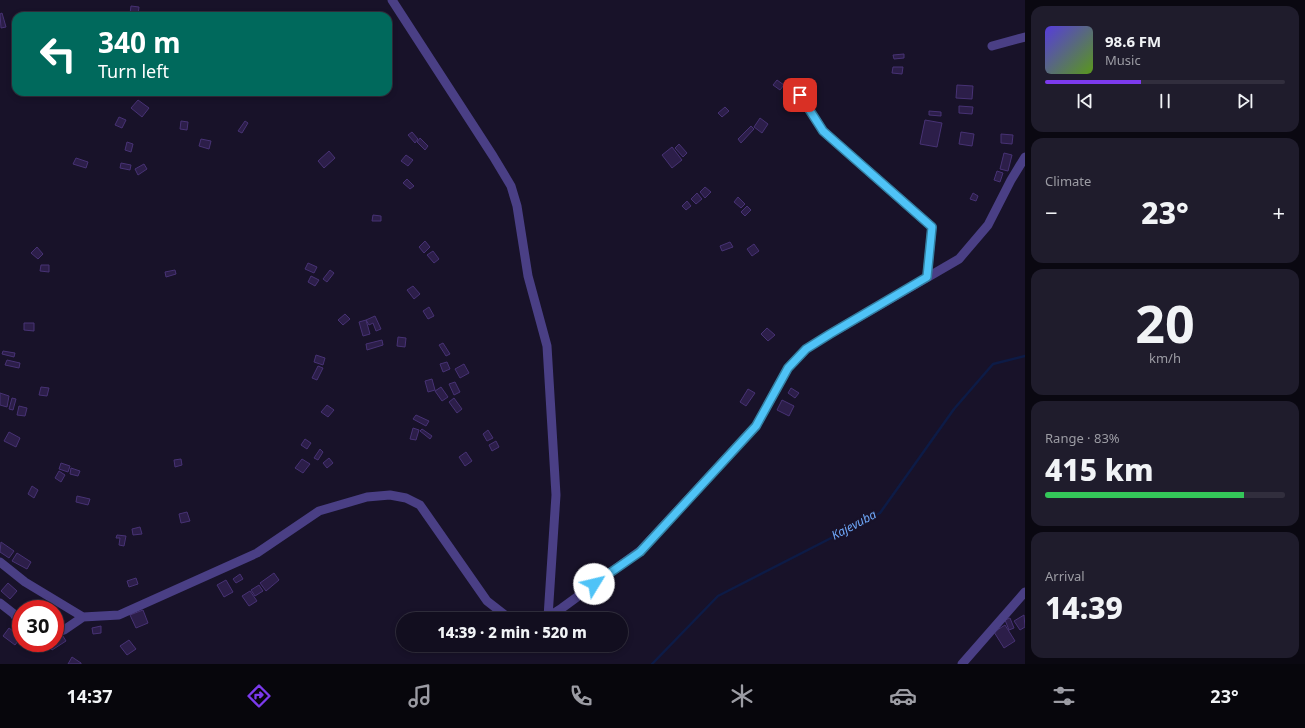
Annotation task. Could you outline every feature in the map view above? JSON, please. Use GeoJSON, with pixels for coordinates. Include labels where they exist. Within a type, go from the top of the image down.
{"type":"FeatureCollection","features":[{"type":"Feature","properties":{"kind":"street"},"geometry":{"type":"LineString","coordinates":[[392,0],[493,156],[511,186],[517,206],[528,276],[548,346],[556,495],[546,612]]}},
{"type":"Feature","properties":{"kind":"street"},"geometry":{"type":"LineString","coordinates":[[992,46],[1025,37]]}},
{"type":"Feature","properties":{"kind":"street"},"geometry":{"type":"LineString","coordinates":[[800,95],[823,131],[932,227],[927,277]]}},
{"type":"Feature","properties":{"kind":"street"},"geometry":{"type":"LineString","coordinates":[[554,612],[640,552],[756,426],[788,368],[806,349],[959,259],[988,225],[1011,180],[1025,157]]}},
{"type":"Feature","properties":{"kind":"street"},"geometry":{"type":"LineString","coordinates":[[64,630],[83,618],[119,615],[250,556],[264,549],[320,511],[367,497],[390,495],[406,498],[420,505],[487,601],[501,612]]}},
{"type":"Feature","properties":{"kind":"street"},"geometry":{"type":"LineString","coordinates":[[0,562],[25,582],[83,618]]}},
{"type":"Feature","properties":{"kind":"street"},"geometry":{"type":"LineString","coordinates":[[962,664],[1025,592]]}},
{"type":"Feature","properties":{"kind":"street"},"geometry":{"type":"LineString","coordinates":[[0,603],[12,612]]}},
{"type":"Feature","properties":{"kind":"building"},"geometry":{"type":"Polygon","coordinates":[[[131,6],[139,7],[138,12],[130,12],[131,6]]]}},
{"type":"Feature","properties":{"kind":"building"},"geometry":{"type":"Polygon","coordinates":[[[2,13],[6,27],[1,28],[0,14],[2,13]]]}},
{"type":"Feature","properties":{"kind":"building"},"geometry":{"type":"Polygon","coordinates":[[[904,54],[904,58],[894,59],[893,55],[904,54]]]}},
{"type":"Feature","properties":{"kind":"building"},"geometry":{"type":"Polygon","coordinates":[[[893,67],[903,67],[902,74],[892,73],[893,67]]]}},
{"type":"Feature","properties":{"kind":"building"},"geometry":{"type":"Polygon","coordinates":[[[777,80],[784,85],[780,90],[773,85],[777,80]]]}},
{"type":"Feature","properties":{"kind":"building"},"geometry":{"type":"Polygon","coordinates":[[[957,85],[973,86],[972,99],[956,98],[957,85]]]}},
{"type":"Feature","properties":{"kind":"building"},"geometry":{"type":"Polygon","coordinates":[[[138,100],[149,108],[142,117],[131,108],[138,100]]]}},
{"type":"Feature","properties":{"kind":"building"},"geometry":{"type":"Polygon","coordinates":[[[959,106],[973,107],[972,114],[959,113],[959,106]]]}},
{"type":"Feature","properties":{"kind":"building"},"geometry":{"type":"Polygon","coordinates":[[[725,107],[729,111],[722,117],[718,113],[725,107]]]}},
{"type":"Feature","properties":{"kind":"building"},"geometry":{"type":"Polygon","coordinates":[[[929,111],[941,112],[941,116],[929,115],[929,111]]]}},
{"type":"Feature","properties":{"kind":"building"},"geometry":{"type":"Polygon","coordinates":[[[119,117],[126,120],[122,128],[115,125],[119,117]]]}},
{"type":"Feature","properties":{"kind":"building"},"geometry":{"type":"Polygon","coordinates":[[[760,118],[768,124],[762,133],[754,127],[760,118]]]}},
{"type":"Feature","properties":{"kind":"building"},"geometry":{"type":"Polygon","coordinates":[[[925,120],[942,123],[937,147],[920,144],[925,120]]]}},
{"type":"Feature","properties":{"kind":"building"},"geometry":{"type":"Polygon","coordinates":[[[181,121],[188,122],[187,130],[180,129],[181,121]]]}},
{"type":"Feature","properties":{"kind":"building"},"geometry":{"type":"Polygon","coordinates":[[[245,121],[248,123],[242,133],[238,131],[245,121]]]}},
{"type":"Feature","properties":{"kind":"building"},"geometry":{"type":"Polygon","coordinates":[[[751,126],[754,129],[741,143],[738,139],[751,126]]]}},
{"type":"Feature","properties":{"kind":"building"},"geometry":{"type":"Polygon","coordinates":[[[412,132],[418,139],[415,143],[408,135],[412,132]]]}},
{"type":"Feature","properties":{"kind":"building"},"geometry":{"type":"Polygon","coordinates":[[[961,132],[974,134],[972,146],[959,144],[961,132]]]}},
{"type":"Feature","properties":{"kind":"building"},"geometry":{"type":"Polygon","coordinates":[[[1001,134],[1013,135],[1012,144],[1001,143],[1001,134]]]}},
{"type":"Feature","properties":{"kind":"building"},"geometry":{"type":"Polygon","coordinates":[[[420,138],[428,146],[425,150],[417,142],[420,138]]]}},
{"type":"Feature","properties":{"kind":"building"},"geometry":{"type":"Polygon","coordinates":[[[201,139],[211,141],[209,149],[199,146],[201,139]]]}},
{"type":"Feature","properties":{"kind":"building"},"geometry":{"type":"Polygon","coordinates":[[[127,142],[133,144],[131,152],[125,150],[127,142]]]}},
{"type":"Feature","properties":{"kind":"building"},"geometry":{"type":"Polygon","coordinates":[[[679,144],[687,153],[683,157],[675,148],[679,144]]]}},
{"type":"Feature","properties":{"kind":"building"},"geometry":{"type":"Polygon","coordinates":[[[672,147],[682,160],[672,168],[662,155],[672,147]]]}},
{"type":"Feature","properties":{"kind":"building"},"geometry":{"type":"Polygon","coordinates":[[[329,151],[335,158],[324,168],[318,161],[329,151]]]}},
{"type":"Feature","properties":{"kind":"building"},"geometry":{"type":"Polygon","coordinates":[[[1004,153],[1012,155],[1008,171],[1000,169],[1004,153]]]}},
{"type":"Feature","properties":{"kind":"building"},"geometry":{"type":"Polygon","coordinates":[[[406,155],[413,160],[408,166],[401,161],[406,155]]]}},
{"type":"Feature","properties":{"kind":"building"},"geometry":{"type":"Polygon","coordinates":[[[76,158],[88,162],[86,168],[73,164],[76,158]]]}},
{"type":"Feature","properties":{"kind":"building"},"geometry":{"type":"Polygon","coordinates":[[[121,163],[131,165],[130,170],[120,168],[121,163]]]}},
{"type":"Feature","properties":{"kind":"building"},"geometry":{"type":"Polygon","coordinates":[[[144,164],[147,169],[138,175],[135,169],[144,164]]]}},
{"type":"Feature","properties":{"kind":"building"},"geometry":{"type":"Polygon","coordinates":[[[997,171],[1003,173],[1000,182],[994,180],[997,171]]]}},
{"type":"Feature","properties":{"kind":"building"},"geometry":{"type":"Polygon","coordinates":[[[407,179],[414,186],[410,189],[403,183],[407,179]]]}},
{"type":"Feature","properties":{"kind":"building"},"geometry":{"type":"Polygon","coordinates":[[[705,187],[711,192],[705,198],[700,192],[705,187]]]}},
{"type":"Feature","properties":{"kind":"building"},"geometry":{"type":"Polygon","coordinates":[[[697,193],[702,199],[696,204],[691,199],[697,193]]]}},
{"type":"Feature","properties":{"kind":"building"},"geometry":{"type":"Polygon","coordinates":[[[973,193],[978,196],[976,201],[970,199],[973,193]]]}},
{"type":"Feature","properties":{"kind":"building"},"geometry":{"type":"Polygon","coordinates":[[[738,197],[745,204],[741,208],[734,202],[738,197]]]}},
{"type":"Feature","properties":{"kind":"building"},"geometry":{"type":"Polygon","coordinates":[[[687,201],[691,206],[686,210],[682,206],[687,201]]]}},
{"type":"Feature","properties":{"kind":"building"},"geometry":{"type":"Polygon","coordinates":[[[747,206],[751,210],[745,216],[741,212],[747,206]]]}},
{"type":"Feature","properties":{"kind":"building"},"geometry":{"type":"Polygon","coordinates":[[[373,215],[381,216],[381,221],[372,221],[373,215]]]}},
{"type":"Feature","properties":{"kind":"building"},"geometry":{"type":"Polygon","coordinates":[[[425,241],[430,247],[424,253],[419,247],[425,241]]]}},
{"type":"Feature","properties":{"kind":"building"},"geometry":{"type":"Polygon","coordinates":[[[730,242],[733,247],[722,251],[720,246],[730,242]]]}},
{"type":"Feature","properties":{"kind":"building"},"geometry":{"type":"Polygon","coordinates":[[[754,244],[759,251],[752,256],[747,249],[754,244]]]}},
{"type":"Feature","properties":{"kind":"building"},"geometry":{"type":"Polygon","coordinates":[[[37,247],[43,254],[38,259],[31,253],[37,247]]]}},
{"type":"Feature","properties":{"kind":"building"},"geometry":{"type":"Polygon","coordinates":[[[433,251],[439,259],[434,263],[427,255],[433,251]]]}},
{"type":"Feature","properties":{"kind":"building"},"geometry":{"type":"Polygon","coordinates":[[[308,263],[317,267],[314,273],[305,269],[308,263]]]}},
{"type":"Feature","properties":{"kind":"building"},"geometry":{"type":"Polygon","coordinates":[[[41,265],[49,265],[49,272],[40,271],[41,265]]]}},
{"type":"Feature","properties":{"kind":"building"},"geometry":{"type":"Polygon","coordinates":[[[175,270],[176,274],[166,277],[165,272],[175,270]]]}},
{"type":"Feature","properties":{"kind":"building"},"geometry":{"type":"Polygon","coordinates":[[[330,270],[334,273],[327,282],[323,279],[330,270]]]}},
{"type":"Feature","properties":{"kind":"building"},"geometry":{"type":"Polygon","coordinates":[[[311,276],[319,280],[315,286],[308,282],[311,276]]]}},
{"type":"Feature","properties":{"kind":"building"},"geometry":{"type":"Polygon","coordinates":[[[413,286],[420,294],[414,299],[407,290],[413,286]]]}},
{"type":"Feature","properties":{"kind":"building"},"geometry":{"type":"Polygon","coordinates":[[[429,307],[434,316],[428,319],[423,311],[429,307]]]}},
{"type":"Feature","properties":{"kind":"building"},"geometry":{"type":"Polygon","coordinates":[[[345,314],[350,319],[343,325],[338,320],[345,314]]]}},
{"type":"Feature","properties":{"kind":"building"},"geometry":{"type":"Polygon","coordinates":[[[375,316],[381,329],[376,331],[373,323],[369,325],[366,320],[375,316]]]}},
{"type":"Feature","properties":{"kind":"building"},"geometry":{"type":"Polygon","coordinates":[[[366,320],[370,334],[363,336],[359,322],[366,320]]]}},
{"type":"Feature","properties":{"kind":"building"},"geometry":{"type":"Polygon","coordinates":[[[24,323],[34,323],[34,331],[24,330],[24,323]]]}},
{"type":"Feature","properties":{"kind":"building"},"geometry":{"type":"Polygon","coordinates":[[[767,328],[775,335],[768,341],[761,334],[767,328]]]}},
{"type":"Feature","properties":{"kind":"building"},"geometry":{"type":"Polygon","coordinates":[[[398,337],[406,338],[405,347],[397,346],[398,337]]]}},
{"type":"Feature","properties":{"kind":"building"},"geometry":{"type":"Polygon","coordinates":[[[382,340],[383,345],[367,350],[366,344],[382,340]]]}},
{"type":"Feature","properties":{"kind":"building"},"geometry":{"type":"Polygon","coordinates":[[[443,343],[450,354],[446,356],[439,345],[443,343]]]}},
{"type":"Feature","properties":{"kind":"building"},"geometry":{"type":"Polygon","coordinates":[[[3,351],[15,353],[14,357],[2,354],[3,351]]]}},
{"type":"Feature","properties":{"kind":"building"},"geometry":{"type":"Polygon","coordinates":[[[316,355],[325,358],[323,365],[314,362],[316,355]]]}},
{"type":"Feature","properties":{"kind":"building"},"geometry":{"type":"Polygon","coordinates":[[[7,360],[20,363],[19,368],[5,365],[7,360]]]}},
{"type":"Feature","properties":{"kind":"building"},"geometry":{"type":"Polygon","coordinates":[[[447,362],[450,369],[443,372],[440,364],[447,362]]]}},
{"type":"Feature","properties":{"kind":"building"},"geometry":{"type":"Polygon","coordinates":[[[464,364],[469,373],[460,378],[455,369],[464,364]]]}},
{"type":"Feature","properties":{"kind":"building"},"geometry":{"type":"Polygon","coordinates":[[[318,366],[323,368],[317,380],[312,378],[318,366]]]}},
{"type":"Feature","properties":{"kind":"building"},"geometry":{"type":"Polygon","coordinates":[[[432,379],[435,390],[428,392],[425,381],[432,379]]]}},
{"type":"Feature","properties":{"kind":"building"},"geometry":{"type":"Polygon","coordinates":[[[455,382],[460,392],[454,395],[449,384],[455,382]]]}},
{"type":"Feature","properties":{"kind":"building"},"geometry":{"type":"Polygon","coordinates":[[[41,387],[49,388],[47,396],[39,395],[41,387]]]}},
{"type":"Feature","properties":{"kind":"building"},"geometry":{"type":"Polygon","coordinates":[[[441,387],[448,397],[442,401],[435,391],[441,387]]]}},
{"type":"Feature","properties":{"kind":"building"},"geometry":{"type":"Polygon","coordinates":[[[791,388],[799,393],[795,398],[788,393],[791,388]]]}},
{"type":"Feature","properties":{"kind":"building"},"geometry":{"type":"Polygon","coordinates":[[[748,389],[755,393],[746,406],[740,402],[748,389]]]}},
{"type":"Feature","properties":{"kind":"building"},"geometry":{"type":"Polygon","coordinates":[[[0,393],[9,396],[7,407],[0,405],[0,393]]]}},
{"type":"Feature","properties":{"kind":"building"},"geometry":{"type":"Polygon","coordinates":[[[12,398],[16,399],[13,410],[9,409],[12,398]]]}},
{"type":"Feature","properties":{"kind":"building"},"geometry":{"type":"Polygon","coordinates":[[[454,398],[462,409],[457,413],[449,402],[454,398]]]}},
{"type":"Feature","properties":{"kind":"building"},"geometry":{"type":"Polygon","coordinates":[[[782,400],[794,406],[789,416],[777,410],[782,400]]]}},
{"type":"Feature","properties":{"kind":"building"},"geometry":{"type":"Polygon","coordinates":[[[327,405],[334,410],[328,417],[321,412],[327,405]]]}},
{"type":"Feature","properties":{"kind":"building"},"geometry":{"type":"Polygon","coordinates":[[[19,406],[27,408],[25,416],[17,415],[19,406]]]}},
{"type":"Feature","properties":{"kind":"building"},"geometry":{"type":"Polygon","coordinates":[[[416,415],[429,421],[426,426],[413,419],[416,415]]]}},
{"type":"Feature","properties":{"kind":"building"},"geometry":{"type":"Polygon","coordinates":[[[413,428],[419,430],[416,440],[410,439],[413,428]]]}},
{"type":"Feature","properties":{"kind":"building"},"geometry":{"type":"Polygon","coordinates":[[[422,429],[432,436],[430,439],[420,431],[422,429]]]}},
{"type":"Feature","properties":{"kind":"building"},"geometry":{"type":"Polygon","coordinates":[[[488,430],[493,438],[487,441],[483,434],[488,430]]]}},
{"type":"Feature","properties":{"kind":"building"},"geometry":{"type":"Polygon","coordinates":[[[9,432],[20,438],[16,447],[4,441],[9,432]]]}},
{"type":"Feature","properties":{"kind":"building"},"geometry":{"type":"Polygon","coordinates":[[[305,439],[311,443],[307,449],[301,445],[305,439]]]}},
{"type":"Feature","properties":{"kind":"building"},"geometry":{"type":"Polygon","coordinates":[[[496,441],[499,447],[492,451],[489,445],[496,441]]]}},
{"type":"Feature","properties":{"kind":"building"},"geometry":{"type":"Polygon","coordinates":[[[320,449],[323,452],[318,460],[314,458],[320,449]]]}},
{"type":"Feature","properties":{"kind":"building"},"geometry":{"type":"Polygon","coordinates":[[[466,452],[472,461],[465,466],[459,457],[466,452]]]}},
{"type":"Feature","properties":{"kind":"building"},"geometry":{"type":"Polygon","coordinates":[[[329,458],[333,463],[327,468],[323,463],[329,458]]]}},
{"type":"Feature","properties":{"kind":"building"},"geometry":{"type":"Polygon","coordinates":[[[181,459],[182,465],[175,467],[174,460],[181,459]]]}},
{"type":"Feature","properties":{"kind":"building"},"geometry":{"type":"Polygon","coordinates":[[[302,459],[310,464],[303,473],[295,468],[302,459]]]}},
{"type":"Feature","properties":{"kind":"building"},"geometry":{"type":"Polygon","coordinates":[[[61,463],[70,466],[68,472],[59,469],[61,463]]]}},
{"type":"Feature","properties":{"kind":"building"},"geometry":{"type":"Polygon","coordinates":[[[71,468],[80,471],[78,476],[70,474],[71,468]]]}},
{"type":"Feature","properties":{"kind":"building"},"geometry":{"type":"Polygon","coordinates":[[[59,471],[65,475],[61,482],[55,478],[59,471]]]}},
{"type":"Feature","properties":{"kind":"building"},"geometry":{"type":"Polygon","coordinates":[[[32,486],[38,490],[34,498],[28,494],[32,486]]]}},
{"type":"Feature","properties":{"kind":"building"},"geometry":{"type":"Polygon","coordinates":[[[77,496],[90,499],[88,505],[76,502],[77,496]]]}},
{"type":"Feature","properties":{"kind":"building"},"geometry":{"type":"Polygon","coordinates":[[[187,512],[190,521],[181,523],[179,514],[187,512]]]}},
{"type":"Feature","properties":{"kind":"building"},"geometry":{"type":"Polygon","coordinates":[[[140,527],[142,534],[133,535],[132,529],[140,527]]]}},
{"type":"Feature","properties":{"kind":"building"},"geometry":{"type":"Polygon","coordinates":[[[117,535],[126,536],[124,546],[119,545],[120,538],[116,538],[117,535]]]}},
{"type":"Feature","properties":{"kind":"building"},"geometry":{"type":"Polygon","coordinates":[[[1,542],[14,551],[9,558],[0,552],[1,542]]]}},
{"type":"Feature","properties":{"kind":"building"},"geometry":{"type":"Polygon","coordinates":[[[17,553],[31,562],[27,569],[12,561],[17,553]]]}},
{"type":"Feature","properties":{"kind":"building"},"geometry":{"type":"Polygon","coordinates":[[[274,573],[279,580],[266,591],[260,583],[274,573]]]}},
{"type":"Feature","properties":{"kind":"building"},"geometry":{"type":"Polygon","coordinates":[[[240,574],[243,579],[236,583],[233,579],[240,574]]]}},
{"type":"Feature","properties":{"kind":"building"},"geometry":{"type":"Polygon","coordinates":[[[136,578],[138,584],[129,587],[127,581],[136,578]]]}},
{"type":"Feature","properties":{"kind":"building"},"geometry":{"type":"Polygon","coordinates":[[[226,580],[233,592],[224,597],[217,585],[226,580]]]}},
{"type":"Feature","properties":{"kind":"building"},"geometry":{"type":"Polygon","coordinates":[[[8,583],[17,591],[10,599],[1,591],[8,583]]]}},
{"type":"Feature","properties":{"kind":"building"},"geometry":{"type":"Polygon","coordinates":[[[259,585],[263,591],[255,596],[251,590],[259,585]]]}},
{"type":"Feature","properties":{"kind":"building"},"geometry":{"type":"Polygon","coordinates":[[[250,591],[257,601],[249,606],[242,596],[250,591]]]}},
{"type":"Feature","properties":{"kind":"building"},"geometry":{"type":"Polygon","coordinates":[[[143,610],[148,623],[136,628],[130,615],[143,610]]]}},
{"type":"Feature","properties":{"kind":"building"},"geometry":{"type":"Polygon","coordinates":[[[1024,615],[1025,627],[1020,630],[1014,621],[1024,615]]]}},
{"type":"Feature","properties":{"kind":"building"},"geometry":{"type":"Polygon","coordinates":[[[1010,618],[1014,628],[1009,630],[1005,620],[1010,618]]]}},
{"type":"Feature","properties":{"kind":"building"},"geometry":{"type":"Polygon","coordinates":[[[1005,625],[1015,641],[1004,648],[994,632],[1005,625]]]}},
{"type":"Feature","properties":{"kind":"building"},"geometry":{"type":"Polygon","coordinates":[[[101,626],[101,633],[93,634],[92,628],[101,626]]]}},
{"type":"Feature","properties":{"kind":"building"},"geometry":{"type":"Polygon","coordinates":[[[9,628],[12,630],[12,643],[3,636],[9,628]]]}},
{"type":"Feature","properties":{"kind":"building"},"geometry":{"type":"Polygon","coordinates":[[[129,640],[136,649],[127,655],[120,646],[129,640]]]}},
{"type":"Feature","properties":{"kind":"building"},"geometry":{"type":"Polygon","coordinates":[[[72,657],[81,663],[81,664],[68,664],[72,657]]]}},
{"type":"Feature","properties":{"kind":"waterway","name":"Kajevuba"},"geometry":{"type":"LineString","coordinates":[[652,664],[718,596],[880,513],[954,409],[993,364],[1025,356]]}},
{"type":"Feature","properties":{"kind":"route"},"geometry":{"type":"LineString","coordinates":[[594,584],[640,552],[756,426],[788,368],[806,349],[927,277],[932,227],[823,131],[800,95]]}}]}
